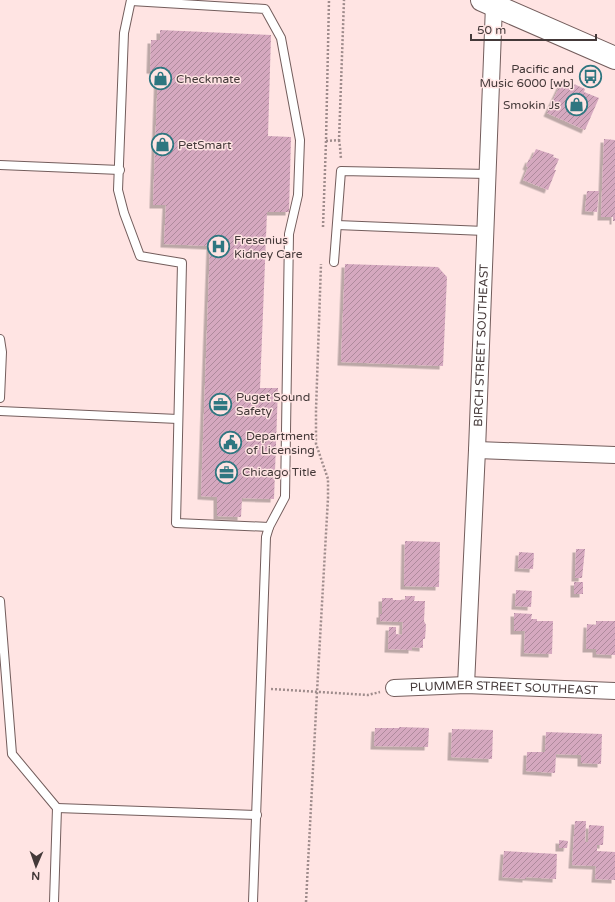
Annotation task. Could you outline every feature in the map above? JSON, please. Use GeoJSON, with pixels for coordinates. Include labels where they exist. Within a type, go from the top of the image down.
{"type":"FeatureCollection","features":[{"type":"Feature","properties":{"kind":"main road"},"geometry":{"type":"LineString","coordinates":[[488,2],[615,58]]}},
{"type":"Feature","properties":{"kind":"street","name":"BIRCH STREET SOUTHEAST"},"geometry":{"type":"LineString","coordinates":[[466,685],[488,174],[488,2]]}},
{"type":"Feature","properties":{"kind":"street"},"geometry":{"type":"LineString","coordinates":[[477,450],[615,455]]}},
{"type":"Feature","properties":{"kind":"street","name":"PLUMMER STREET SOUTHEAST"},"geometry":{"type":"LineString","coordinates":[[394,688],[466,685],[615,691]]}},
{"type":"Feature","properties":{"kind":"lane"},"geometry":{"type":"LineString","coordinates":[[253,902],[266,537],[269,527],[285,496],[289,234],[298,195],[300,140],[281,38],[265,9],[131,0],[124,33],[120,170],[118,190],[124,213],[140,256],[182,263],[176,523],[269,527]]}},
{"type":"Feature","properties":{"kind":"lane"},"geometry":{"type":"LineString","coordinates":[[0,165],[120,170]]}},
{"type":"Feature","properties":{"kind":"lane"},"geometry":{"type":"LineString","coordinates":[[334,262],[341,171],[488,174]]}},
{"type":"Feature","properties":{"kind":"lane"},"geometry":{"type":"LineString","coordinates":[[337,226],[485,231]]}},
{"type":"Feature","properties":{"kind":"lane"},"geometry":{"type":"LineString","coordinates":[[0,339],[2,352],[0,398]]}},
{"type":"Feature","properties":{"kind":"lane"},"geometry":{"type":"LineString","coordinates":[[0,411],[178,419]]}},
{"type":"Feature","properties":{"kind":"lane"},"geometry":{"type":"LineString","coordinates":[[0,601],[12,754],[57,808],[54,902]]}},
{"type":"Feature","properties":{"kind":"lane"},"geometry":{"type":"LineString","coordinates":[[57,808],[257,815]]}},
{"type":"Feature","properties":{"kind":"path"},"geometry":{"type":"LineString","coordinates":[[323,228],[329,0]]}},
{"type":"Feature","properties":{"kind":"path"},"geometry":{"type":"LineString","coordinates":[[340,147],[344,0]]}},
{"type":"Feature","properties":{"kind":"path"},"geometry":{"type":"LineString","coordinates":[[326,142],[339,140]]}},
{"type":"Feature","properties":{"kind":"path"},"geometry":{"type":"LineString","coordinates":[[306,902],[328,498],[328,479],[316,444],[322,260]]}},
{"type":"Feature","properties":{"kind":"path"},"geometry":{"type":"LineString","coordinates":[[261,689],[368,695],[394,688]]}},
{"type":"Feature","properties":{"kind":"building"},"geometry":{"type":"Polygon","coordinates":[[[160,30],[271,35],[268,136],[291,137],[289,212],[267,212],[260,388],[278,388],[274,499],[242,498],[241,517],[217,516],[217,497],[201,496],[210,246],[164,244],[166,205],[153,205],[158,71],[150,70],[151,40],[160,40],[160,30]]]}},
{"type":"Feature","properties":{"kind":"building"},"geometry":{"type":"Polygon","coordinates":[[[562,81],[585,89],[584,92],[599,98],[585,130],[547,113],[562,81]]]}},
{"type":"Feature","properties":{"kind":"building"},"geometry":{"type":"Polygon","coordinates":[[[604,139],[615,140],[615,221],[613,221],[613,217],[601,217],[604,139]]]}},
{"type":"Feature","properties":{"kind":"building"},"geometry":{"type":"Polygon","coordinates":[[[536,149],[554,155],[553,157],[559,159],[548,190],[523,180],[528,167],[526,166],[529,159],[531,160],[536,149]]]}},
{"type":"Feature","properties":{"kind":"building"},"geometry":{"type":"Polygon","coordinates":[[[587,191],[599,191],[597,212],[585,211],[587,191]]]}},
{"type":"Feature","properties":{"kind":"building"},"geometry":{"type":"Polygon","coordinates":[[[345,264],[438,267],[447,277],[443,366],[341,362],[345,264]]]}},
{"type":"Feature","properties":{"kind":"building"},"geometry":{"type":"Polygon","coordinates":[[[405,541],[440,542],[439,587],[404,586],[405,541]]]}},
{"type":"Feature","properties":{"kind":"building"},"geometry":{"type":"Polygon","coordinates":[[[576,549],[585,549],[582,578],[575,578],[576,549]]]}},
{"type":"Feature","properties":{"kind":"building"},"geometry":{"type":"Polygon","coordinates":[[[519,552],[534,553],[533,569],[518,568],[519,552]]]}},
{"type":"Feature","properties":{"kind":"building"},"geometry":{"type":"Polygon","coordinates":[[[574,582],[583,582],[583,594],[574,594],[574,582]]]}},
{"type":"Feature","properties":{"kind":"building"},"geometry":{"type":"Polygon","coordinates":[[[516,590],[532,591],[531,607],[515,606],[516,590]]]}},
{"type":"Feature","properties":{"kind":"building"},"geometry":{"type":"Polygon","coordinates":[[[405,596],[415,596],[414,601],[425,601],[424,621],[426,625],[423,648],[412,647],[412,650],[388,649],[389,627],[396,627],[396,634],[402,635],[403,622],[380,621],[380,614],[382,614],[382,598],[405,600],[405,596]]]}},
{"type":"Feature","properties":{"kind":"building"},"geometry":{"type":"Polygon","coordinates":[[[514,613],[532,614],[531,619],[537,619],[537,621],[553,621],[552,654],[524,653],[525,631],[514,631],[514,613]]]}},
{"type":"Feature","properties":{"kind":"building"},"geometry":{"type":"Polygon","coordinates":[[[596,621],[615,621],[615,655],[596,654],[596,649],[586,649],[587,624],[596,625],[596,621]]]}},
{"type":"Feature","properties":{"kind":"building"},"geometry":{"type":"Polygon","coordinates":[[[375,728],[429,728],[428,747],[374,746],[375,728]]]}},
{"type":"Feature","properties":{"kind":"building"},"geometry":{"type":"Polygon","coordinates":[[[452,729],[493,730],[492,759],[451,757],[452,729]]]}},
{"type":"Feature","properties":{"kind":"building"},"geometry":{"type":"Polygon","coordinates":[[[546,732],[602,734],[601,764],[581,763],[581,755],[556,754],[555,773],[526,771],[527,752],[545,752],[546,732]]]}},
{"type":"Feature","properties":{"kind":"building"},"geometry":{"type":"Polygon","coordinates":[[[575,821],[586,821],[585,842],[588,842],[589,825],[604,826],[603,845],[597,845],[597,851],[615,852],[615,880],[595,879],[596,866],[572,865],[575,821]]]}},
{"type":"Feature","properties":{"kind":"building"},"geometry":{"type":"Polygon","coordinates":[[[559,840],[568,841],[567,848],[559,848],[559,840]]]}},
{"type":"Feature","properties":{"kind":"building"},"geometry":{"type":"Polygon","coordinates":[[[504,851],[557,854],[556,879],[502,877],[504,851]]]}},
{"type":"Feature","properties":{"kind":"place","name":"Pacific and Music 6000 [wb]"},"geometry":{"type":"Point","coordinates":[590,76]}},
{"type":"Feature","properties":{"kind":"place","name":"Checkmate"},"geometry":{"type":"Point","coordinates":[161,79]}},
{"type":"Feature","properties":{"kind":"place","name":"Smokin Js"},"geometry":{"type":"Point","coordinates":[576,105]}},
{"type":"Feature","properties":{"kind":"place","name":"PetSmart"},"geometry":{"type":"Point","coordinates":[162,145]}},
{"type":"Feature","properties":{"kind":"place","name":"Fresenius Kidney Care"},"geometry":{"type":"Point","coordinates":[218,247]}},
{"type":"Feature","properties":{"kind":"place","name":"Puget Sound Safety"},"geometry":{"type":"Point","coordinates":[220,404]}},
{"type":"Feature","properties":{"kind":"place","name":"Department of Licensing"},"geometry":{"type":"Point","coordinates":[230,443]}},
{"type":"Feature","properties":{"kind":"place","name":"Chicago Title"},"geometry":{"type":"Point","coordinates":[227,472]}}]}
